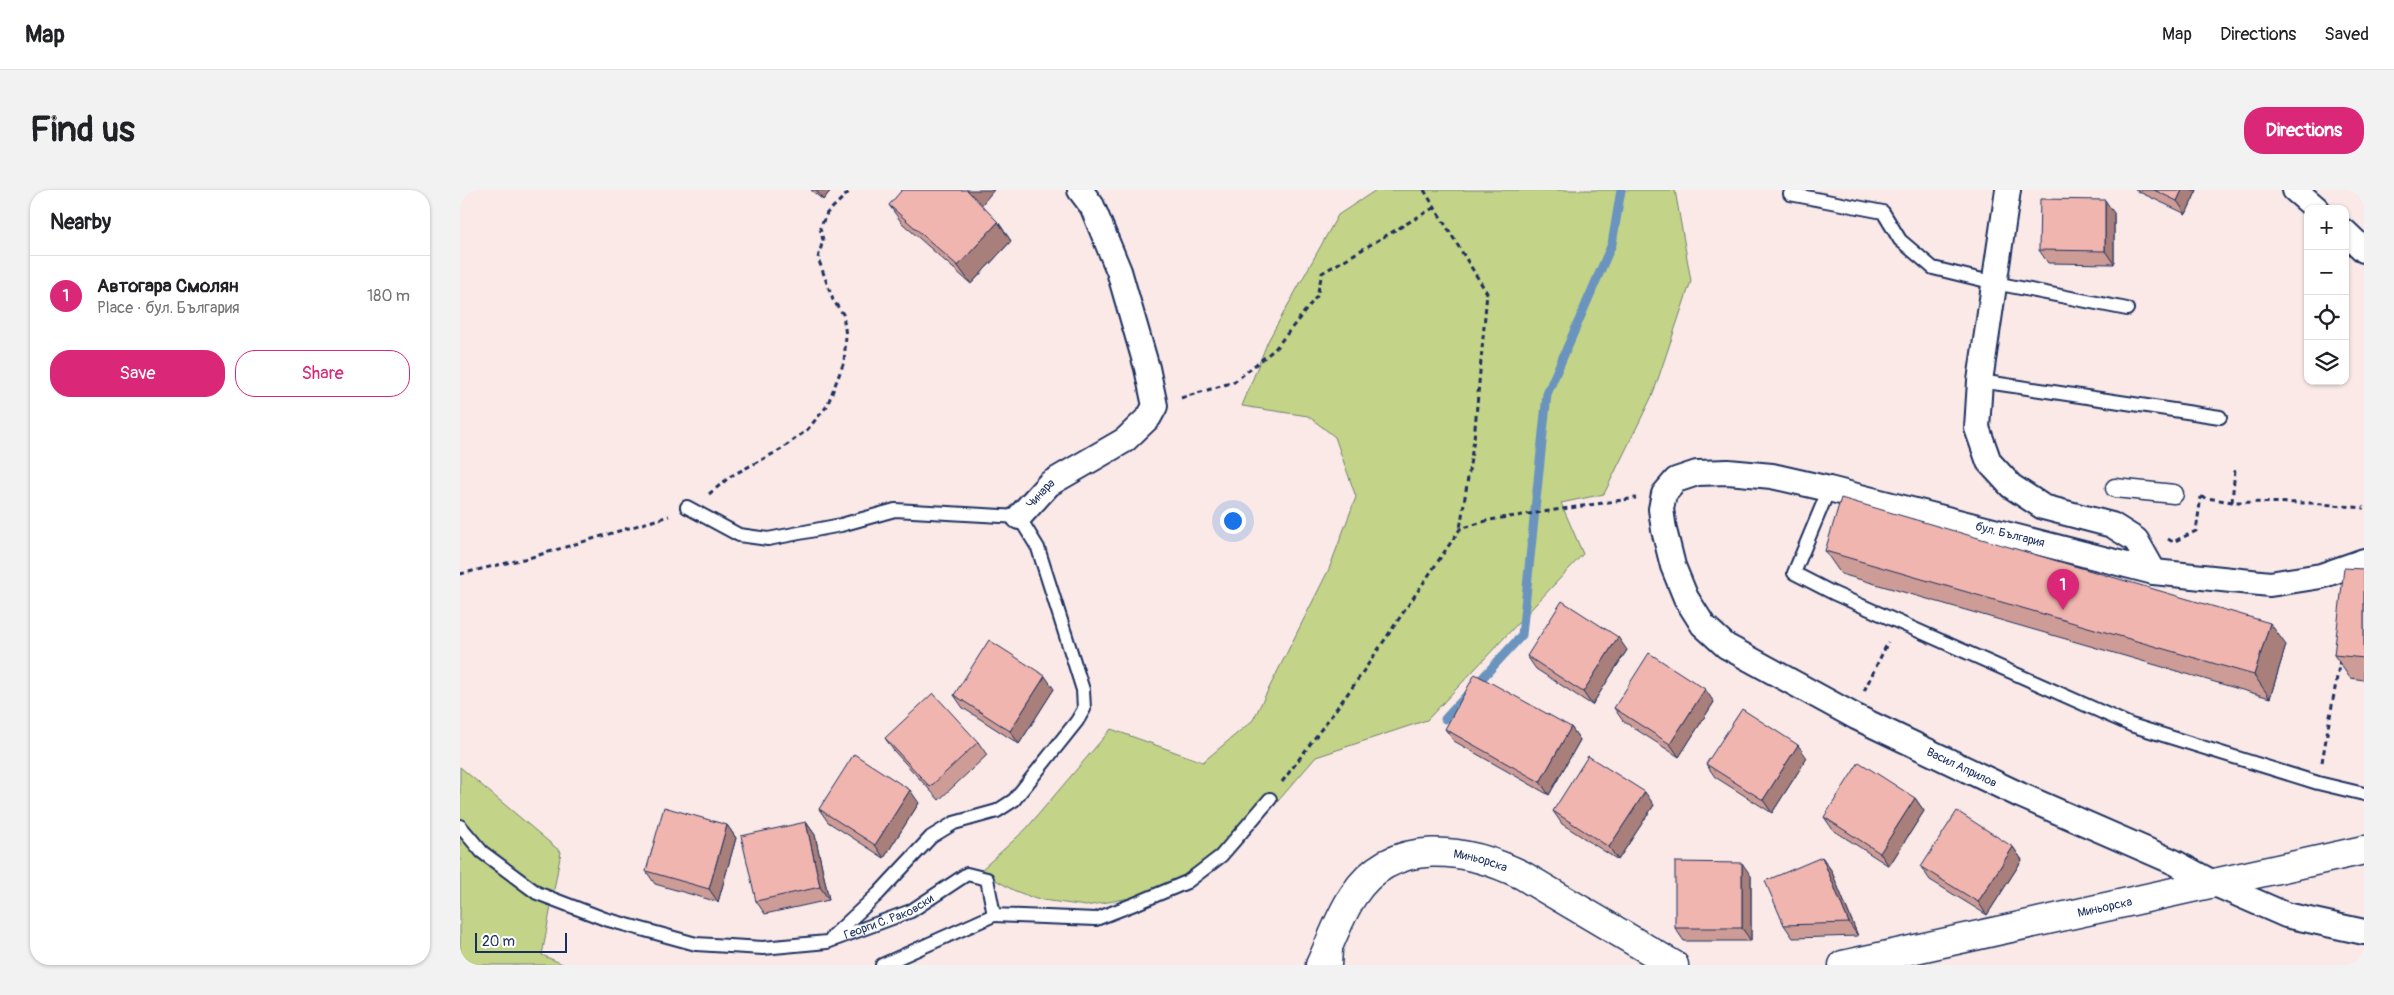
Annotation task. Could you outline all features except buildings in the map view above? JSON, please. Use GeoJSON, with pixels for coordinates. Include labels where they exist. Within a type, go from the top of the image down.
{"type":"FeatureCollection","features":[{"type":"Feature","properties":{"kind":"street"},"geometry":{"type":"LineString","coordinates":[[1080,190],[1092,206],[1119,271],[1147,368],[1155,406]]}},
{"type":"Feature","properties":{"kind":"street"},"geometry":{"type":"LineString","coordinates":[[2008,190],[1980,380],[1976,428],[1989,462],[2010,486],[2043,507],[2112,524],[2136,540],[2154,572]]}},
{"type":"Feature","properties":{"kind":"street"},"geometry":{"type":"LineString","coordinates":[[2295,190],[2312,205]]}},
{"type":"Feature","properties":{"kind":"street"},"geometry":{"type":"LineString","coordinates":[[2349,236],[2364,250]]}},
{"type":"Feature","properties":{"kind":"street","name":"Чинара"},"geometry":{"type":"LineString","coordinates":[[1019,517],[1048,484],[1125,440],[1149,417],[1155,406]]}},
{"type":"Feature","properties":{"kind":"street","name":"бул. България"},"geometry":{"type":"LineString","coordinates":[[1664,494],[1676,480],[1697,473],[1728,472],[1772,476],[2154,572],[2270,584],[2321,576],[2364,561]]}},
{"type":"Feature","properties":{"kind":"street"},"geometry":{"type":"LineString","coordinates":[[2115,488],[2174,494]]}},
{"type":"Feature","properties":{"kind":"street","name":"Васил Априлов"},"geometry":{"type":"LineString","coordinates":[[1664,494],[1661,509],[1672,566],[1686,598],[1703,625],[1726,646],[1856,717],[2020,795],[2174,862],[2215,884],[2286,915],[2364,932]]}},
{"type":"Feature","properties":{"kind":"street","name":"Миньорска"},"geometry":{"type":"LineString","coordinates":[[1843,965],[2364,850]]}},
{"type":"Feature","properties":{"kind":"street","name":"Миньорска"},"geometry":{"type":"LineString","coordinates":[[1325,960],[1342,913],[1366,879],[1392,861],[1414,854],[1441,851],[1472,855],[1500,864],[1522,875],[1674,965]]}},
{"type":"Feature","properties":{"kind":"lane"},"geometry":{"type":"LineString","coordinates":[[1790,194],[1883,212],[1900,240],[1933,268],[1995,283],[2127,309]]}},
{"type":"Feature","properties":{"kind":"lane"},"geometry":{"type":"LineString","coordinates":[[1980,380],[2220,417]]}},
{"type":"Feature","properties":{"kind":"lane"},"geometry":{"type":"LineString","coordinates":[[1829,489],[1794,573],[1898,622],[2131,725],[2318,783],[2364,794]]}},
{"type":"Feature","properties":{"kind":"lane","name":"Чинара"},"geometry":{"type":"LineString","coordinates":[[687,507],[739,535],[768,540],[841,525],[895,510],[1019,517]]}},
{"type":"Feature","properties":{"kind":"lane"},"geometry":{"type":"LineString","coordinates":[[827,942],[878,894],[931,837],[954,823],[997,811],[1014,800],[1078,721],[1084,708],[1082,690],[1038,548],[1019,517]]}},
{"type":"Feature","properties":{"kind":"lane"},"geometry":{"type":"LineString","coordinates":[[882,965],[994,915],[1096,919],[1138,903],[1186,882],[1221,856],[1270,799]]}},
{"type":"Feature","properties":{"kind":"lane","name":"Георги С. Раковски"},"geometry":{"type":"LineString","coordinates":[[460,826],[482,852],[537,893],[606,919],[696,944],[763,948],[827,942],[911,910],[967,874],[988,879],[994,915]]}},
{"type":"Feature","properties":{"kind":"path"},"geometry":{"type":"LineString","coordinates":[[460,574],[532,557],[663,519],[703,499],[731,476],[780,450],[807,430],[828,406],[844,362],[846,336],[843,314],[832,300],[818,258],[823,240],[820,228],[827,213],[851,190]]}},
{"type":"Feature","properties":{"kind":"path"},"geometry":{"type":"LineString","coordinates":[[1270,799],[1354,685],[1460,529],[1474,439],[1487,293],[1424,190]]}},
{"type":"Feature","properties":{"kind":"path"},"geometry":{"type":"LineString","coordinates":[[1155,406],[1234,382],[1275,349],[1317,296],[1322,274],[1435,207]]}},
{"type":"Feature","properties":{"kind":"path"},"geometry":{"type":"LineString","coordinates":[[2232,502],[2235,469]]}},
{"type":"Feature","properties":{"kind":"path"},"geometry":{"type":"LineString","coordinates":[[1460,529],[1489,520],[1664,494]]}},
{"type":"Feature","properties":{"kind":"path"},"geometry":{"type":"LineString","coordinates":[[2201,497],[2232,502],[2312,503],[2364,508]]}},
{"type":"Feature","properties":{"kind":"path"},"geometry":{"type":"LineString","coordinates":[[1864,692],[1898,622]]}},
{"type":"Feature","properties":{"kind":"path"},"geometry":{"type":"LineString","coordinates":[[2318,783],[2341,656]]}},
{"type":"Feature","properties":{"kind":"green space"},"geometry":{"type":"Polygon","coordinates":[[[1376,190],[1675,190],[1691,281],[1653,394],[1604,494],[1561,503],[1583,554],[1427,720],[1316,757],[1235,851],[1146,895],[1086,906],[1036,899],[1013,890],[980,871],[1026,829],[1111,729],[1203,762],[1253,720],[1329,569],[1356,497],[1335,437],[1308,416],[1242,406],[1268,341],[1338,215],[1376,190]]]}},
{"type":"Feature","properties":{"kind":"green space"},"geometry":{"type":"Polygon","coordinates":[[[460,767],[561,852],[542,955],[565,965],[460,965],[460,767]]]}},
{"type":"Feature","properties":{"kind":"waterway"},"geometry":{"type":"LineString","coordinates":[[1475,686],[1522,635],[1547,394],[1612,244],[1621,190]]}},
{"type":"Feature","properties":{"kind":"waterway"},"geometry":{"type":"LineString","coordinates":[[1445,719],[1466,696]]}},
{"type":"Feature","properties":{"kind":"place","name":"Автогара Смолян"},"geometry":{"type":"Point","coordinates":[2063,610]}}]}
